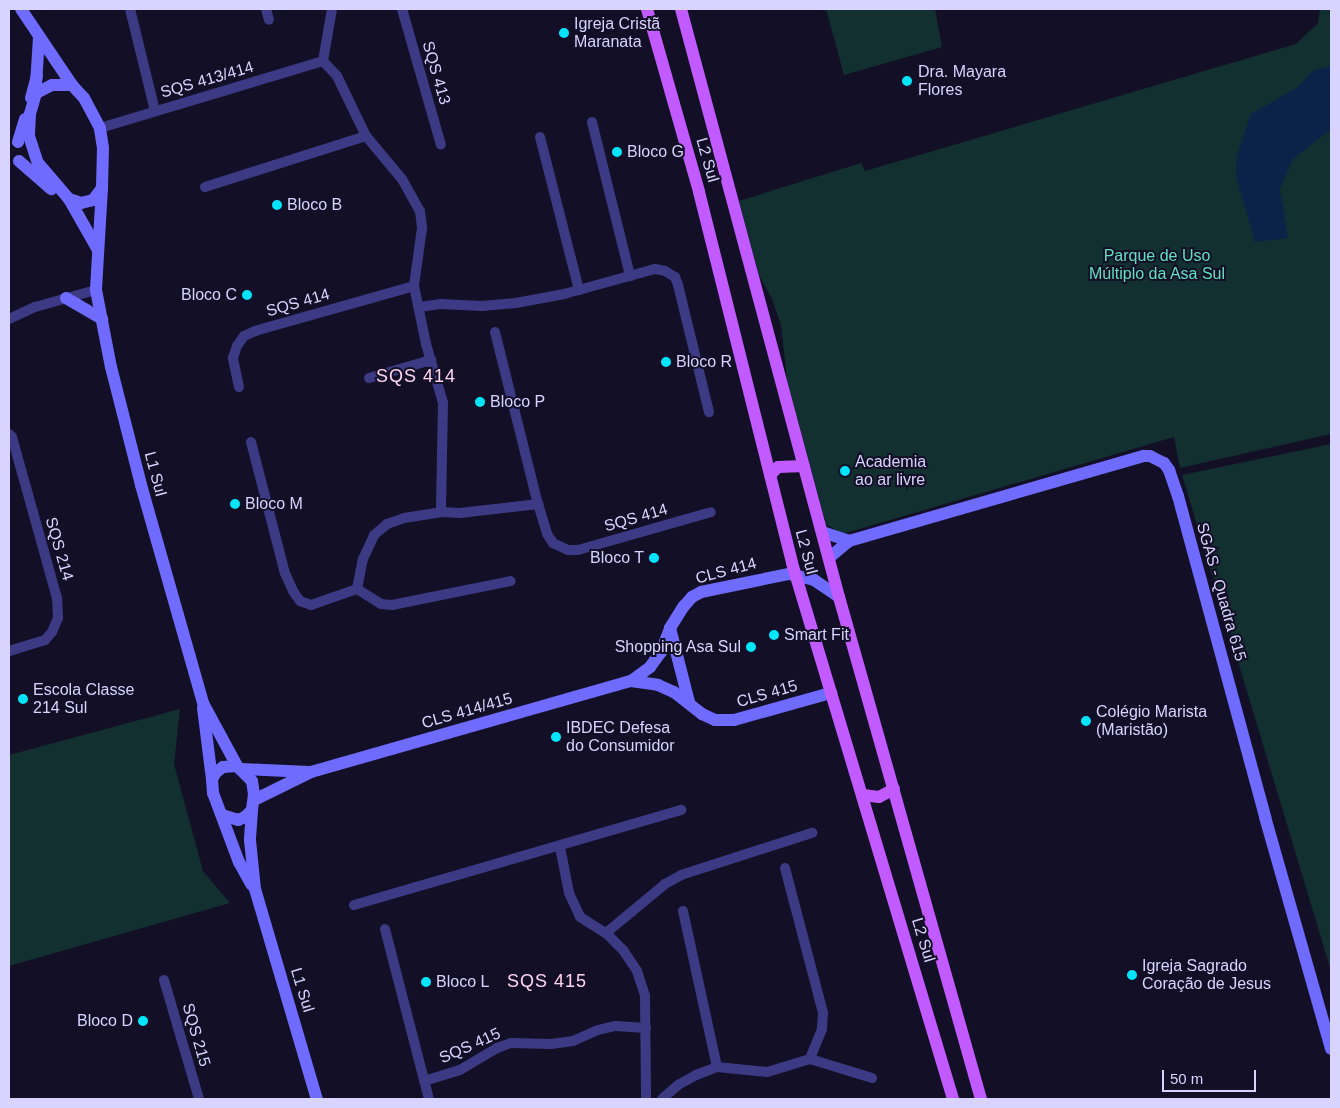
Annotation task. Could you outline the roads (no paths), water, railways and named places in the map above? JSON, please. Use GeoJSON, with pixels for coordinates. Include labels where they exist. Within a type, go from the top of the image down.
{"type":"FeatureCollection","features":[{"type":"Feature","properties":{"kind":"main road","name":"L2 Sul"},"geometry":{"type":"LineString","coordinates":[[647,9],[699,192],[795,575],[863,795],[953,1099]]}},
{"type":"Feature","properties":{"kind":"main road","name":"L2 Sul"},"geometry":{"type":"LineString","coordinates":[[681,9],[830,557],[839,597],[981,1099]]}},
{"type":"Feature","properties":{"kind":"main road"},"geometry":{"type":"LineString","coordinates":[[770,475],[778,466],[804,466]]}},
{"type":"Feature","properties":{"kind":"main road"},"geometry":{"type":"LineString","coordinates":[[863,795],[879,797],[894,789]]}},
{"type":"Feature","properties":{"kind":"street"},"geometry":{"type":"LineString","coordinates":[[21,9],[72,86],[84,98],[100,128]]}},
{"type":"Feature","properties":{"kind":"street"},"geometry":{"type":"LineString","coordinates":[[130,9],[155,111]]}},
{"type":"Feature","properties":{"kind":"street"},"geometry":{"type":"LineString","coordinates":[[266,9],[270,20]]}},
{"type":"Feature","properties":{"kind":"street"},"geometry":{"type":"LineString","coordinates":[[332,9],[323,61],[337,76],[366,136],[402,179],[420,211],[422,228],[414,286],[443,404],[441,512]]}},
{"type":"Feature","properties":{"kind":"street","name":"SQS 413"},"geometry":{"type":"LineString","coordinates":[[402,9],[441,145]]}},
{"type":"Feature","properties":{"kind":"street"},"geometry":{"type":"LineString","coordinates":[[19,142],[36,94],[39,37]]}},
{"type":"Feature","properties":{"kind":"street","name":"SQS 413/414"},"geometry":{"type":"LineString","coordinates":[[100,128],[323,61]]}},
{"type":"Feature","properties":{"kind":"street"},"geometry":{"type":"LineString","coordinates":[[19,142],[37,76]]}},
{"type":"Feature","properties":{"kind":"street"},"geometry":{"type":"LineString","coordinates":[[36,94],[52,85],[72,86]]}},
{"type":"Feature","properties":{"kind":"street"},"geometry":{"type":"LineString","coordinates":[[592,122],[630,276]]}},
{"type":"Feature","properties":{"kind":"street","name":"L1 Sul"},"geometry":{"type":"LineString","coordinates":[[100,128],[103,148],[96,290],[111,368],[141,485],[203,703],[212,780]]}},
{"type":"Feature","properties":{"kind":"street"},"geometry":{"type":"LineString","coordinates":[[205,187],[366,136]]}},
{"type":"Feature","properties":{"kind":"street"},"geometry":{"type":"LineString","coordinates":[[540,137],[579,290]]}},
{"type":"Feature","properties":{"kind":"street"},"geometry":{"type":"LineString","coordinates":[[19,142],[69,199],[98,250]]}},
{"type":"Feature","properties":{"kind":"street"},"geometry":{"type":"LineString","coordinates":[[14,160],[38,163]]}},
{"type":"Feature","properties":{"kind":"street"},"geometry":{"type":"LineString","coordinates":[[14,160],[78,214]]}},
{"type":"Feature","properties":{"kind":"street"},"geometry":{"type":"LineString","coordinates":[[69,199],[81,202],[93,200],[102,188]]}},
{"type":"Feature","properties":{"kind":"street"},"geometry":{"type":"LineString","coordinates":[[419,307],[440,304],[482,306],[516,303],[579,290],[655,269],[665,271],[675,277],[709,412]]}},
{"type":"Feature","properties":{"kind":"street","name":"SQS 414"},"geometry":{"type":"LineString","coordinates":[[239,387],[233,358],[237,346],[244,336],[414,286]]}},
{"type":"Feature","properties":{"kind":"street"},"geometry":{"type":"LineString","coordinates":[[9,319],[35,307],[96,290]]}},
{"type":"Feature","properties":{"kind":"street"},"geometry":{"type":"LineString","coordinates":[[66,298],[102,319]]}},
{"type":"Feature","properties":{"kind":"street","name":"SQS 414"},"geometry":{"type":"LineString","coordinates":[[495,332],[538,504],[547,534],[553,543],[572,551],[711,512]]}},
{"type":"Feature","properties":{"kind":"street"},"geometry":{"type":"LineString","coordinates":[[370,378],[431,360]]}},
{"type":"Feature","properties":{"kind":"street","name":"SQS 214"},"geometry":{"type":"LineString","coordinates":[[9,434],[12,438],[57,598],[58,618],[52,632],[45,640],[10,648]]}},
{"type":"Feature","properties":{"kind":"street"},"geometry":{"type":"LineString","coordinates":[[251,442],[285,573],[300,601],[310,605],[357,589]]}},
{"type":"Feature","properties":{"kind":"street","name":"SGAS - Quadra 615"},"geometry":{"type":"LineString","coordinates":[[830,557],[849,541],[1144,456],[1150,456],[1164,463],[1169,470],[1178,496],[1265,817],[1331,1048]]}},
{"type":"Feature","properties":{"kind":"street"},"geometry":{"type":"LineString","coordinates":[[357,589],[363,559],[374,536],[387,524],[404,518],[441,512],[460,513],[538,504]]}},
{"type":"Feature","properties":{"kind":"street"},"geometry":{"type":"LineString","coordinates":[[822,532],[849,541]]}},
{"type":"Feature","properties":{"kind":"street","name":"CLS 414"},"geometry":{"type":"LineString","coordinates":[[631,681],[650,667],[662,652],[670,628],[684,606],[692,597],[701,592],[776,576],[795,575],[818,582],[839,597]]}},
{"type":"Feature","properties":{"kind":"street"},"geometry":{"type":"LineString","coordinates":[[357,589],[381,604],[392,605],[511,581]]}},
{"type":"Feature","properties":{"kind":"street"},"geometry":{"type":"LineString","coordinates":[[670,628],[688,702]]}},
{"type":"Feature","properties":{"kind":"street","name":"CLS 415"},"geometry":{"type":"LineString","coordinates":[[631,681],[658,685],[674,692],[702,714],[715,720],[734,720],[831,693]]}},
{"type":"Feature","properties":{"kind":"street","name":"CLS 414/415"},"geometry":{"type":"LineString","coordinates":[[253,805],[311,772],[631,681]]}},
{"type":"Feature","properties":{"kind":"street","name":"L1 Sul"},"geometry":{"type":"LineString","coordinates":[[203,703],[240,768]]}},
{"type":"Feature","properties":{"kind":"street"},"geometry":{"type":"LineString","coordinates":[[223,767],[240,768],[252,781],[253,805],[245,818],[238,820],[222,815],[213,793],[212,780],[223,767]]}},
{"type":"Feature","properties":{"kind":"street","name":"CLS 414/415"},"geometry":{"type":"LineString","coordinates":[[240,768],[311,772]]}},
{"type":"Feature","properties":{"kind":"street","name":"L1 Sul"},"geometry":{"type":"LineString","coordinates":[[253,805],[250,840],[255,889],[317,1099]]}},
{"type":"Feature","properties":{"kind":"street"},"geometry":{"type":"LineString","coordinates":[[354,905],[560,847],[682,810]]}},
{"type":"Feature","properties":{"kind":"street","name":"L1 Sul"},"geometry":{"type":"LineString","coordinates":[[222,815],[240,862],[255,889]]}},
{"type":"Feature","properties":{"kind":"street"},"geometry":{"type":"LineString","coordinates":[[606,933],[664,884],[681,875],[812,833]]}},
{"type":"Feature","properties":{"kind":"street"},"geometry":{"type":"LineString","coordinates":[[560,847],[574,908],[580,917],[606,933],[623,950],[637,971],[645,996],[646,1099]]}},
{"type":"Feature","properties":{"kind":"street"},"geometry":{"type":"LineString","coordinates":[[785,868],[823,1013],[822,1029],[810,1059]]}},
{"type":"Feature","properties":{"kind":"street"},"geometry":{"type":"LineString","coordinates":[[683,911],[717,1068]]}},
{"type":"Feature","properties":{"kind":"street","name":"SQS 415"},"geometry":{"type":"LineString","coordinates":[[385,929],[429,1099]]}},
{"type":"Feature","properties":{"kind":"street","name":"SQS 215"},"geometry":{"type":"LineString","coordinates":[[164,980],[199,1099]]}},
{"type":"Feature","properties":{"kind":"street","name":"SQS 415"},"geometry":{"type":"LineString","coordinates":[[424,1080],[460,1070],[497,1048],[511,1043],[551,1044],[573,1041],[598,1030],[616,1026],[646,1028]]}},
{"type":"Feature","properties":{"kind":"street"},"geometry":{"type":"LineString","coordinates":[[662,1099],[678,1085],[696,1074],[717,1068],[767,1072],[810,1059],[872,1078]]}},
{"type":"Feature","properties":{"kind":"water"},"geometry":{"type":"Polygon","coordinates":[[[1331,66],[1331,129],[1293,159],[1280,188],[1288,238],[1255,242],[1236,177],[1237,155],[1251,114],[1298,87],[1314,70],[1331,66]]]}},
{"type":"Feature","properties":{"kind":"place","name":"Igreja Cristã Maranata"},"geometry":{"type":"Point","coordinates":[564,33]}},
{"type":"Feature","properties":{"kind":"place","name":"Dra. Mayara Flores"},"geometry":{"type":"Point","coordinates":[907,81]}},
{"type":"Feature","properties":{"kind":"place","name":"Bloco G"},"geometry":{"type":"Point","coordinates":[617,152]}},
{"type":"Feature","properties":{"kind":"place","name":"Bloco B"},"geometry":{"type":"Point","coordinates":[277,205]}},
{"type":"Feature","properties":{"kind":"place","name":"Bloco C"},"geometry":{"type":"Point","coordinates":[247,295]}},
{"type":"Feature","properties":{"kind":"place","name":"Bloco R"},"geometry":{"type":"Point","coordinates":[666,362]}},
{"type":"Feature","properties":{"kind":"place","name":"Bloco P"},"geometry":{"type":"Point","coordinates":[480,402]}},
{"type":"Feature","properties":{"kind":"place","name":"Academia ao ar livre"},"geometry":{"type":"Point","coordinates":[845,471]}},
{"type":"Feature","properties":{"kind":"place","name":"Bloco M"},"geometry":{"type":"Point","coordinates":[235,504]}},
{"type":"Feature","properties":{"kind":"place","name":"Bloco T"},"geometry":{"type":"Point","coordinates":[654,558]}},
{"type":"Feature","properties":{"kind":"place","name":"Smart Fit"},"geometry":{"type":"Point","coordinates":[774,635]}},
{"type":"Feature","properties":{"kind":"place","name":"Shopping Asa Sul"},"geometry":{"type":"Point","coordinates":[751,647]}},
{"type":"Feature","properties":{"kind":"place","name":"Escola Classe 214 Sul"},"geometry":{"type":"Point","coordinates":[23,699]}},
{"type":"Feature","properties":{"kind":"place","name":"Colégio Marista (Maristão)"},"geometry":{"type":"Point","coordinates":[1086,721]}},
{"type":"Feature","properties":{"kind":"place","name":"IBDEC Defesa do Consumidor"},"geometry":{"type":"Point","coordinates":[556,737]}},
{"type":"Feature","properties":{"kind":"place","name":"Igreja Sagrado Coração de Jesus"},"geometry":{"type":"Point","coordinates":[1132,975]}},
{"type":"Feature","properties":{"kind":"place","name":"Bloco L"},"geometry":{"type":"Point","coordinates":[426,982]}},
{"type":"Feature","properties":{"kind":"place","name":"Bloco D"},"geometry":{"type":"Point","coordinates":[143,1021]}},
{"type":"Feature","properties":{"kind":"district","name":"SQS 414"},"geometry":{"type":"Point","coordinates":[416,376]}},
{"type":"Feature","properties":{"kind":"district","name":"SQS 415"},"geometry":{"type":"Point","coordinates":[547,981]}},
{"type":"Feature","properties":{"kind":"park label","name":"Parque de Uso Múltiplo da Asa Sul"},"geometry":{"type":"Point","coordinates":[1157,265]}}]}
